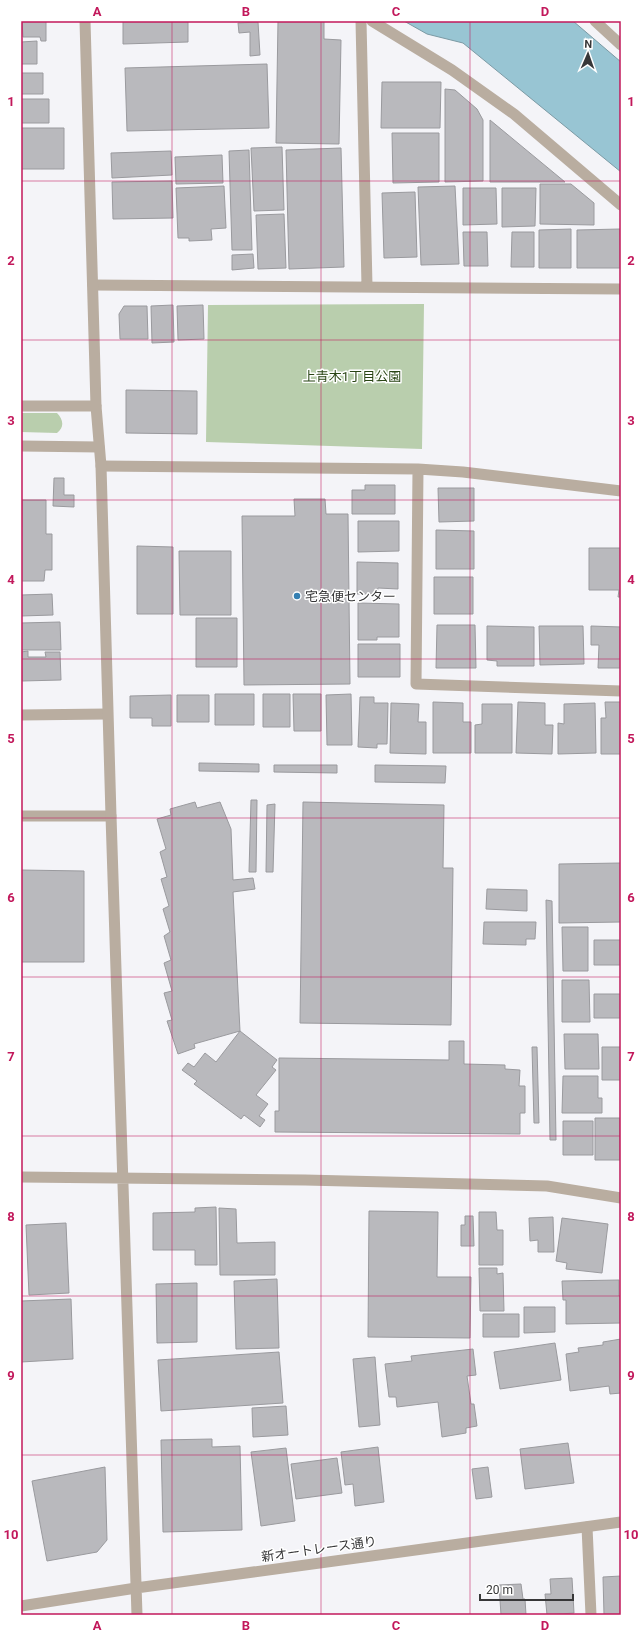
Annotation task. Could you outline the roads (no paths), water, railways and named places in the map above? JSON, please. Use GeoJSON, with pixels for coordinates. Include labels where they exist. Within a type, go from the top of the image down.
{"type":"FeatureCollection","features":[{"type":"Feature","properties":{"kind":"street"},"geometry":{"type":"LineString","coordinates":[[85,21],[96,406],[101,466],[107,714],[137,1615]]}},
{"type":"Feature","properties":{"kind":"street"},"geometry":{"type":"LineString","coordinates":[[361,21],[366,286]]}},
{"type":"Feature","properties":{"kind":"street"},"geometry":{"type":"LineString","coordinates":[[372,21],[452,70],[514,114],[621,205]]}},
{"type":"Feature","properties":{"kind":"street"},"geometry":{"type":"LineString","coordinates":[[595,21],[621,45]]}},
{"type":"Feature","properties":{"kind":"street"},"geometry":{"type":"LineString","coordinates":[[93,285],[621,289]]}},
{"type":"Feature","properties":{"kind":"street"},"geometry":{"type":"LineString","coordinates":[[21,406],[96,406]]}},
{"type":"Feature","properties":{"kind":"street"},"geometry":{"type":"LineString","coordinates":[[21,446],[99,447]]}},
{"type":"Feature","properties":{"kind":"street"},"geometry":{"type":"LineString","coordinates":[[101,466],[418,469],[463,472],[621,491]]}},
{"type":"Feature","properties":{"kind":"street"},"geometry":{"type":"LineString","coordinates":[[418,469],[416,684],[621,691]]}},
{"type":"Feature","properties":{"kind":"street"},"geometry":{"type":"LineString","coordinates":[[21,716],[107,714]]}},
{"type":"Feature","properties":{"kind":"street"},"geometry":{"type":"LineString","coordinates":[[21,816],[111,816]]}},
{"type":"Feature","properties":{"kind":"street"},"geometry":{"type":"LineString","coordinates":[[21,1177],[547,1186],[621,1198]]}},
{"type":"Feature","properties":{"kind":"street","name":"新オートレース通り"},"geometry":{"type":"LineString","coordinates":[[21,1606],[136,1588],[621,1522]]}},
{"type":"Feature","properties":{"kind":"street"},"geometry":{"type":"LineString","coordinates":[[587,1527],[591,1615]]}},
{"type":"Feature","properties":{"kind":"water"},"geometry":{"type":"Polygon","coordinates":[[[404,21],[573,21],[621,62],[621,172],[463,43],[427,34],[404,21]]]}},
{"type":"Feature","properties":{"kind":"place","name":"宅急便センター"},"geometry":{"type":"Point","coordinates":[297,596]}},
{"type":"Feature","properties":{"kind":"park label","name":"上青木1丁目公園"},"geometry":{"type":"Point","coordinates":[352,376]}}]}
